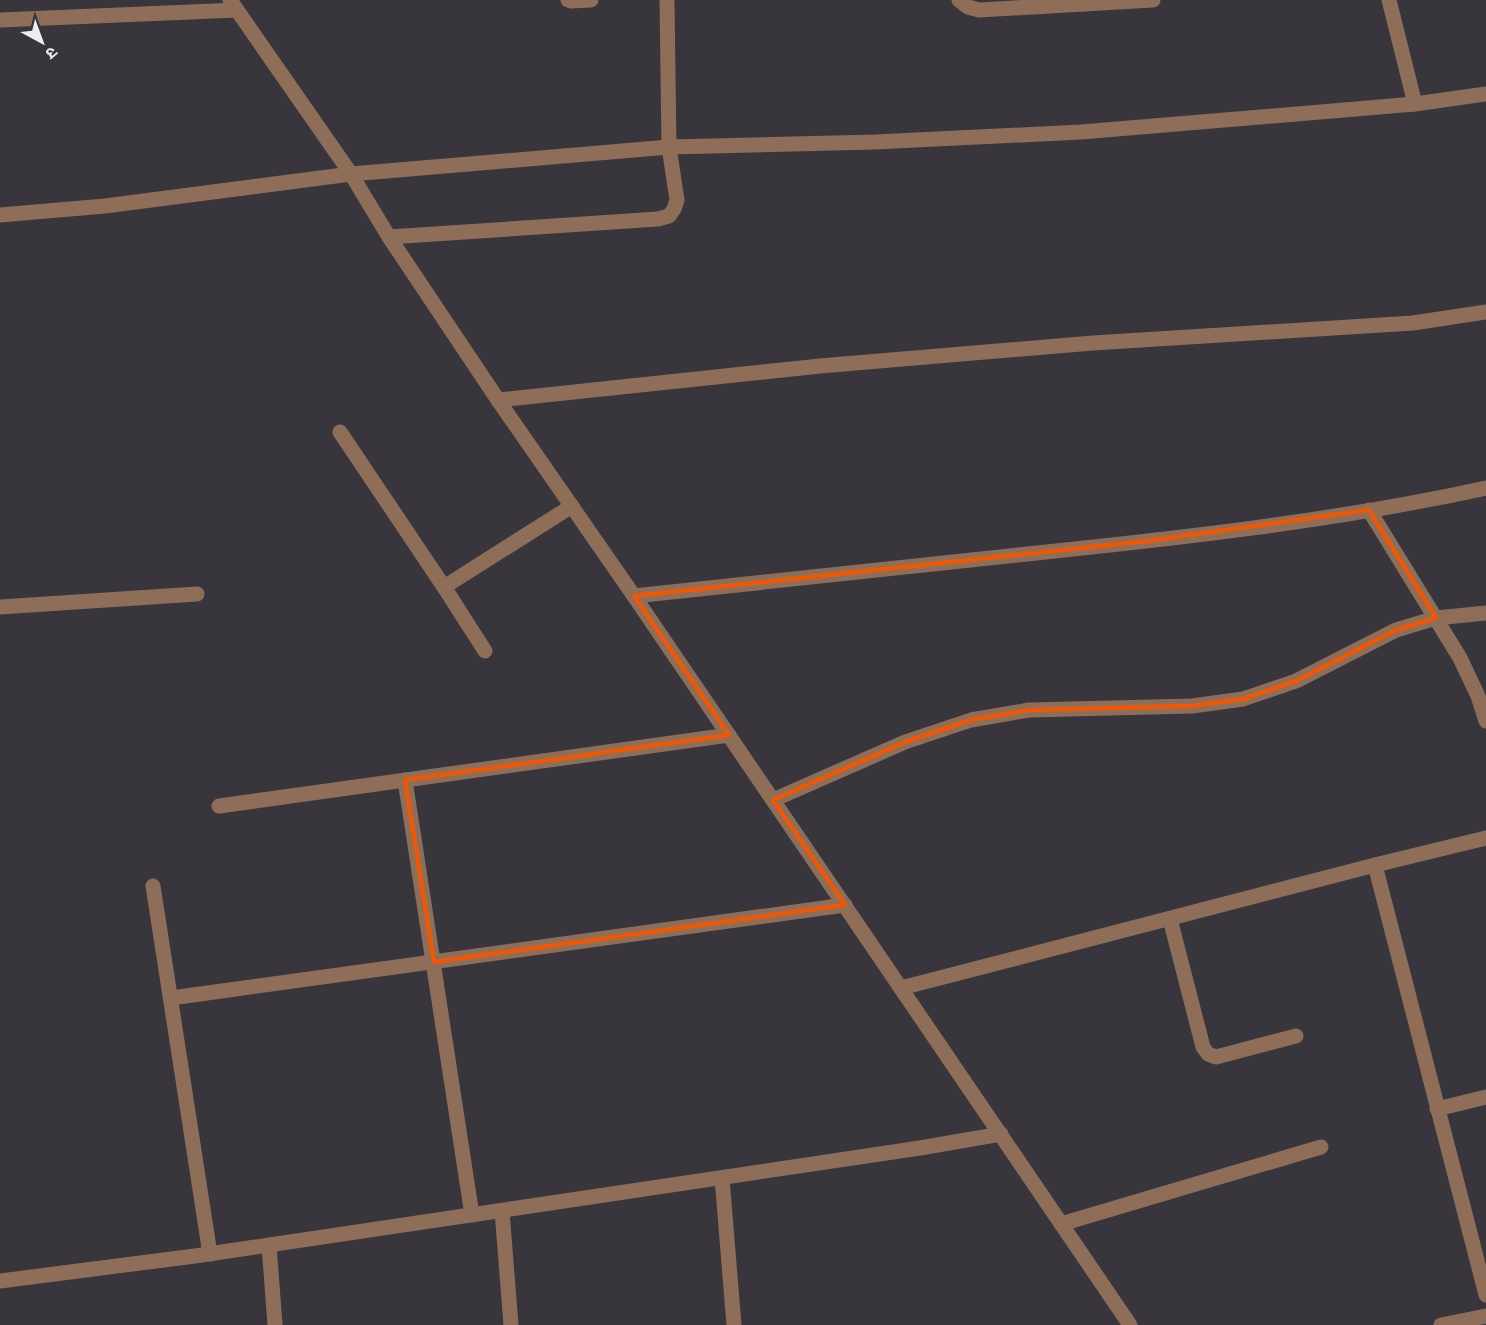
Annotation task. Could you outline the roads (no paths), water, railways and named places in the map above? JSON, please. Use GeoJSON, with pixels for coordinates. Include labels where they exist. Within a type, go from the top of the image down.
{"type":"FeatureCollection","features":[{"type":"Feature","properties":{"kind":"street"},"geometry":{"type":"LineString","coordinates":[[568,0],[591,0]]}},
{"type":"Feature","properties":{"kind":"street"},"geometry":{"type":"LineString","coordinates":[[389,237],[658,219],[669,216],[676,200],[669,147],[667,0]]}},
{"type":"Feature","properties":{"kind":"street"},"geometry":{"type":"LineString","coordinates":[[959,0],[968,7],[979,10],[1154,0]]}},
{"type":"Feature","properties":{"kind":"street"},"geometry":{"type":"LineString","coordinates":[[1389,0],[1415,104]]}},
{"type":"Feature","properties":{"kind":"street"},"geometry":{"type":"LineString","coordinates":[[0,20],[233,5],[351,174],[389,237],[498,400],[1130,1325]]}},
{"type":"Feature","properties":{"kind":"street"},"geometry":{"type":"LineString","coordinates":[[0,215],[117,205],[351,174],[669,147],[875,142],[1081,132],[1415,104],[1486,94]]}},
{"type":"Feature","properties":{"kind":"street"},"geometry":{"type":"LineString","coordinates":[[498,400],[820,366],[1093,343],[1413,323],[1486,312]]}},
{"type":"Feature","properties":{"kind":"street"},"geometry":{"type":"LineString","coordinates":[[340,432],[485,651]]}},
{"type":"Feature","properties":{"kind":"street"},"geometry":{"type":"LineString","coordinates":[[634,596],[1147,541],[1369,510],[1486,488]]}},
{"type":"Feature","properties":{"kind":"street"},"geometry":{"type":"LineString","coordinates":[[444,587],[572,506]]}},
{"type":"Feature","properties":{"kind":"street"},"geometry":{"type":"LineString","coordinates":[[1369,510],[1460,658],[1478,696],[1486,722]]}},
{"type":"Feature","properties":{"kind":"street"},"geometry":{"type":"LineString","coordinates":[[0,607],[197,594]]}},
{"type":"Feature","properties":{"kind":"street"},"geometry":{"type":"LineString","coordinates":[[773,800],[905,742],[971,720],[1029,710],[1192,706],[1243,699],[1296,681],[1396,630],[1436,618],[1486,613]]}},
{"type":"Feature","properties":{"kind":"street"},"geometry":{"type":"LineString","coordinates":[[219,806],[729,735]]}},
{"type":"Feature","properties":{"kind":"street"},"geometry":{"type":"LineString","coordinates":[[405,780],[472,1215]]}},
{"type":"Feature","properties":{"kind":"street"},"geometry":{"type":"LineString","coordinates":[[901,988],[1486,838]]}},
{"type":"Feature","properties":{"kind":"street"},"geometry":{"type":"LineString","coordinates":[[1376,865],[1486,1295]]}},
{"type":"Feature","properties":{"kind":"street"},"geometry":{"type":"LineString","coordinates":[[153,886],[210,1254]]}},
{"type":"Feature","properties":{"kind":"street"},"geometry":{"type":"LineString","coordinates":[[171,998],[845,905]]}},
{"type":"Feature","properties":{"kind":"street"},"geometry":{"type":"LineString","coordinates":[[1170,919],[1203,1047],[1208,1054],[1216,1058],[1296,1035]]}},
{"type":"Feature","properties":{"kind":"street"},"geometry":{"type":"LineString","coordinates":[[1437,1109],[1486,1097]]}},
{"type":"Feature","properties":{"kind":"street"},"geometry":{"type":"LineString","coordinates":[[0,1281],[210,1254],[1001,1134]]}},
{"type":"Feature","properties":{"kind":"street"},"geometry":{"type":"LineString","coordinates":[[1061,1224],[1321,1148]]}},
{"type":"Feature","properties":{"kind":"street"},"geometry":{"type":"LineString","coordinates":[[722,1178],[734,1325]]}},
{"type":"Feature","properties":{"kind":"street"},"geometry":{"type":"LineString","coordinates":[[502,1211],[511,1325]]}},
{"type":"Feature","properties":{"kind":"street"},"geometry":{"type":"LineString","coordinates":[[269,1245],[275,1325]]}},
{"type":"Feature","properties":{"kind":"street"},"geometry":{"type":"LineString","coordinates":[[1441,1325],[1486,1316]]}}]}
